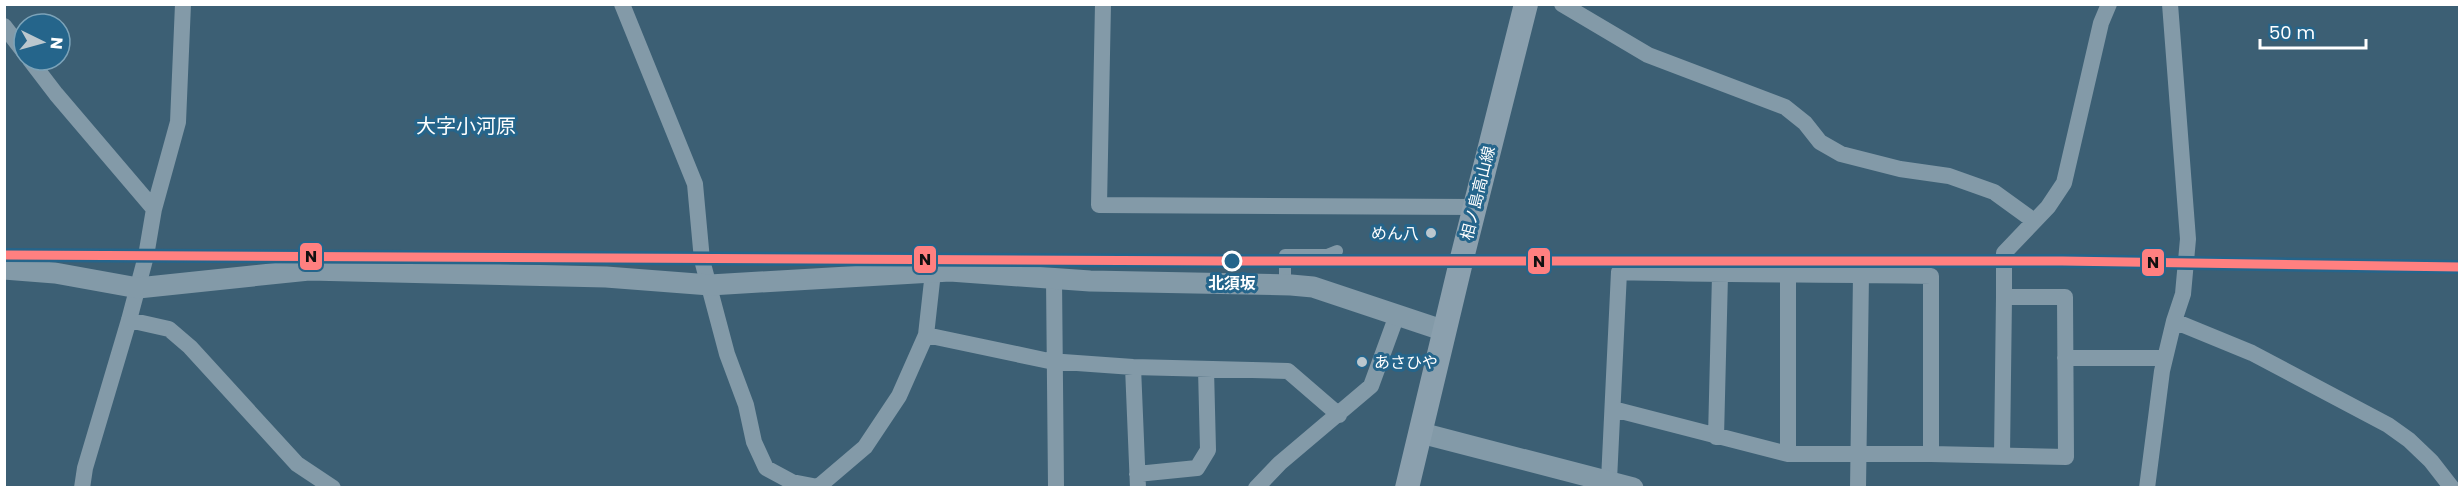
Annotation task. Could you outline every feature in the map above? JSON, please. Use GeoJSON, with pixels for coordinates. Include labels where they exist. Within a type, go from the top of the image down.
{"type":"FeatureCollection","features":[{"type":"Feature","properties":{"kind":"main road","name":"相ノ島高山線"},"geometry":{"type":"LineString","coordinates":[[1407,488],[1526,4]]}},
{"type":"Feature","properties":{"kind":"street"},"geometry":{"type":"LineString","coordinates":[[82,488],[85,468],[138,288],[154,209],[178,122],[183,4]]}},
{"type":"Feature","properties":{"kind":"street"},"geometry":{"type":"LineString","coordinates":[[622,4],[695,184],[702,260],[727,354],[746,405],[754,442],[766,468],[792,485],[818,488],[865,447],[899,396],[926,335],[933,272]]}},
{"type":"Feature","properties":{"kind":"street"},"geometry":{"type":"LineString","coordinates":[[1103,4],[1099,206],[1475,207]]}},
{"type":"Feature","properties":{"kind":"street"},"geometry":{"type":"LineString","coordinates":[[2002,454],[2004,253],[2048,207],[2064,183],[2095,45],[2109,4]]}},
{"type":"Feature","properties":{"kind":"street"},"geometry":{"type":"LineString","coordinates":[[2147,488],[2165,358],[2183,294],[2188,239],[2170,4]]}},
{"type":"Feature","properties":{"kind":"street"},"geometry":{"type":"LineString","coordinates":[[1571,6],[1648,55],[1785,107],[1805,123],[1820,142],[1841,154],[1900,169],[1948,176],[1994,192],[2034,220]]}},
{"type":"Feature","properties":{"kind":"street"},"geometry":{"type":"LineString","coordinates":[[39,72],[154,209]]}},
{"type":"Feature","properties":{"kind":"street"},"geometry":{"type":"LineString","coordinates":[[1285,285],[1285,255],[1327,255],[1337,251]]}},
{"type":"Feature","properties":{"kind":"street"},"geometry":{"type":"LineString","coordinates":[[4,269],[55,273],[138,288],[309,270],[606,277],[710,285],[950,271],[1054,279],[1285,285],[1313,287],[1445,331]]}},
{"type":"Feature","properties":{"kind":"street"},"geometry":{"type":"LineString","coordinates":[[1609,480],[1619,272],[1931,276],[1931,454]]}},
{"type":"Feature","properties":{"kind":"street"},"geometry":{"type":"LineString","coordinates":[[1788,273],[1788,454]]}},
{"type":"Feature","properties":{"kind":"street"},"geometry":{"type":"LineString","coordinates":[[1716,437],[1720,275]]}},
{"type":"Feature","properties":{"kind":"street"},"geometry":{"type":"LineString","coordinates":[[1858,488],[1861,275]]}},
{"type":"Feature","properties":{"kind":"street"},"geometry":{"type":"LineString","coordinates":[[1046,488],[1056,487],[1054,279]]}},
{"type":"Feature","properties":{"kind":"street"},"geometry":{"type":"LineString","coordinates":[[1613,409],[1788,454],[2002,454],[2066,457],[2065,297],[2004,297]]}},
{"type":"Feature","properties":{"kind":"street"},"geometry":{"type":"LineString","coordinates":[[1256,488],[1280,463],[1371,386],[1397,315]]}},
{"type":"Feature","properties":{"kind":"street"},"geometry":{"type":"LineString","coordinates":[[129,320],[169,329],[190,347],[297,465],[333,488]]}},
{"type":"Feature","properties":{"kind":"street"},"geometry":{"type":"LineString","coordinates":[[2174,321],[2252,352],[2388,425],[2424,454],[2452,488]]}},
{"type":"Feature","properties":{"kind":"street"},"geometry":{"type":"LineString","coordinates":[[926,335],[1055,361],[1133,367],[1288,371],[1339,415]]}},
{"type":"Feature","properties":{"kind":"street"},"geometry":{"type":"LineString","coordinates":[[2065,358],[2165,358]]}},
{"type":"Feature","properties":{"kind":"street"},"geometry":{"type":"LineString","coordinates":[[1133,367],[1137,481],[1197,468],[1208,450],[1206,369]]}},
{"type":"Feature","properties":{"kind":"street"},"geometry":{"type":"LineString","coordinates":[[1420,433],[1569,480],[1609,480],[1633,488]]}},
{"type":"Feature","properties":{"kind":"transit line","name":"N"},"geometry":{"type":"LineString","coordinates":[[4,255],[1225,261],[2062,261],[2460,267]]}},
{"type":"Feature","properties":{"kind":"place","name":"めん八"},"geometry":{"type":"Point","coordinates":[1431,233]}},
{"type":"Feature","properties":{"kind":"place","name":"北須坂"},"geometry":{"type":"Point","coordinates":[1232,261]}},
{"type":"Feature","properties":{"kind":"place","name":"あさひや"},"geometry":{"type":"Point","coordinates":[1362,362]}},
{"type":"Feature","properties":{"kind":"district","name":"大字小河原"},"geometry":{"type":"Point","coordinates":[466,126]}}]}
